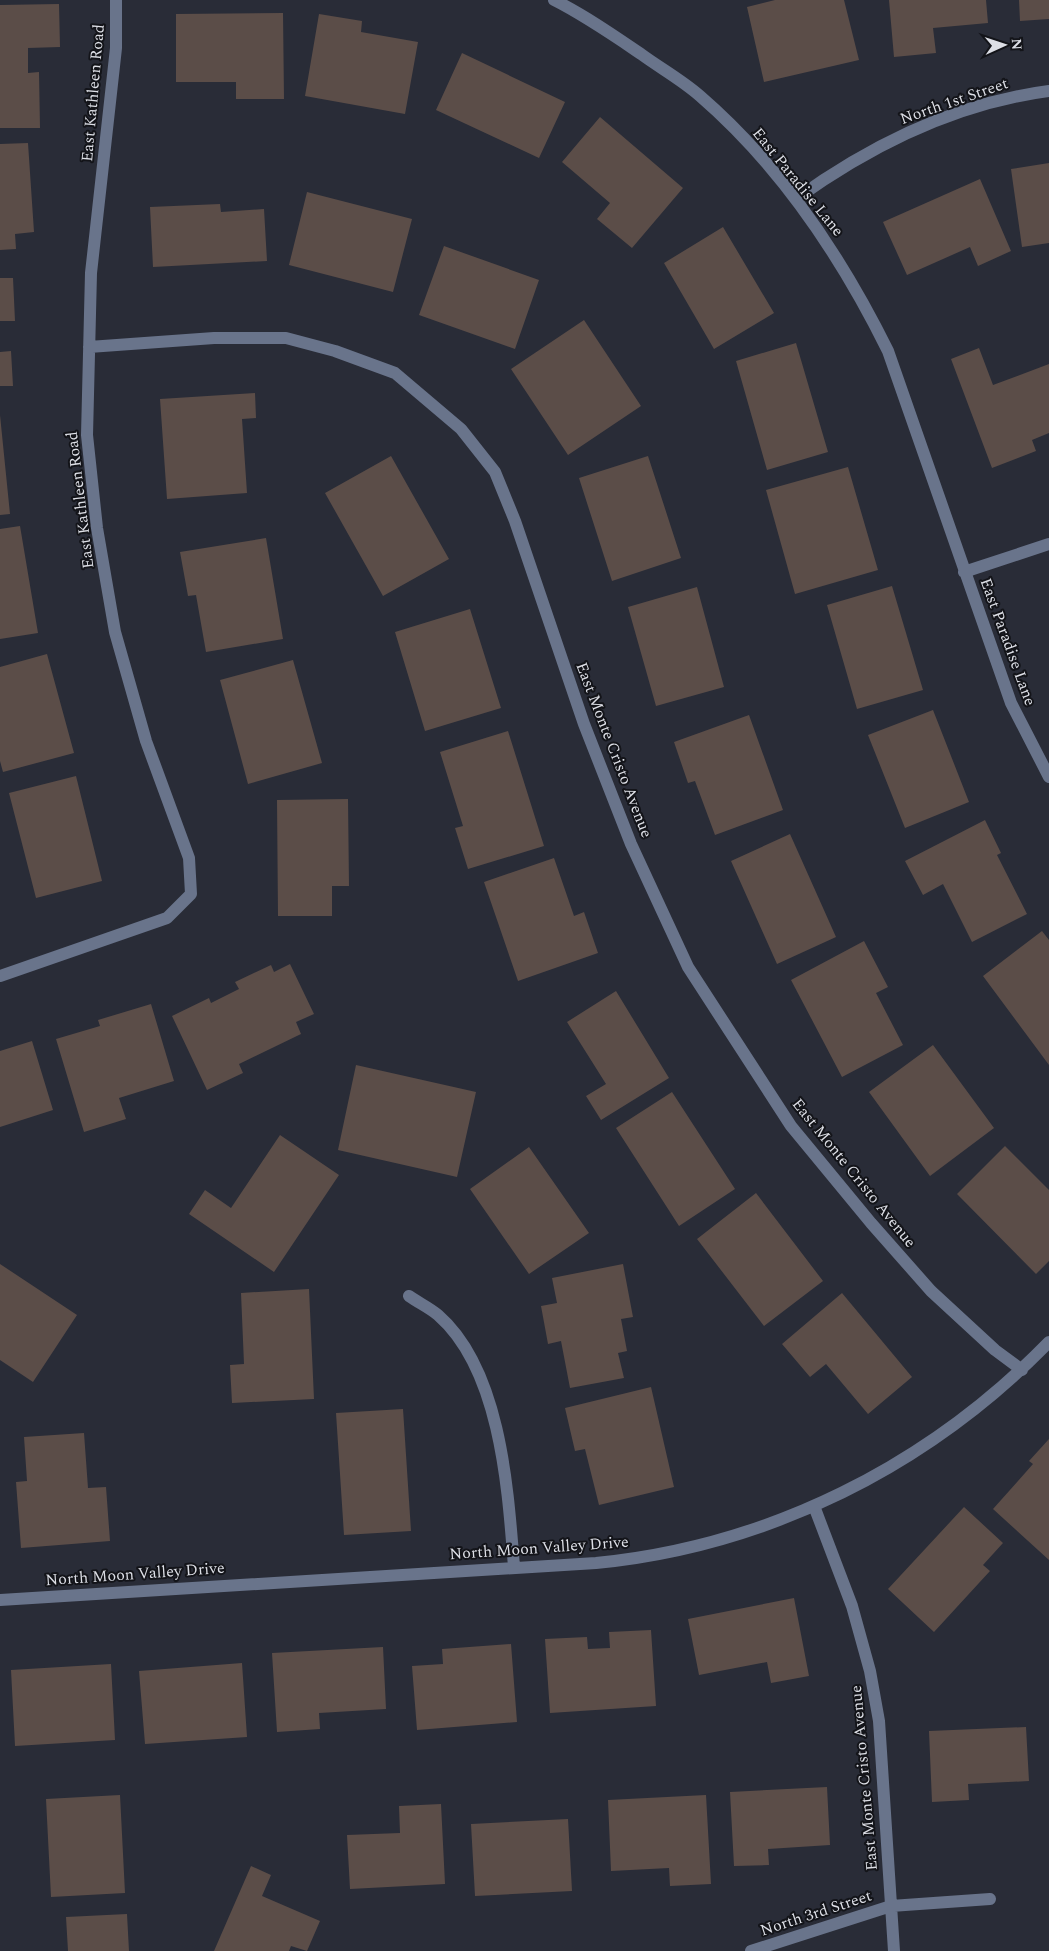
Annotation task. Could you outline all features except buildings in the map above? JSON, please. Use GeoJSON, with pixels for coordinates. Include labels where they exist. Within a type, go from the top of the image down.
{"type":"FeatureCollection","features":[{"type":"Feature","properties":{"kind":"street","name":"East Kathleen Road"},"geometry":{"type":"LineString","coordinates":[[0,976],[167,918],[191,894],[189,858],[146,741],[114,632],[97,528],[87,435],[91,274],[116,48],[116,0]]}},
{"type":"Feature","properties":{"kind":"street","name":"East Paradise Lane"},"geometry":{"type":"LineString","coordinates":[[554,0],[614,35],[699,95],[746,140],[796,199],[833,250],[863,300],[888,351],[1011,703],[1049,777]]}},
{"type":"Feature","properties":{"kind":"street","name":"North 1st Street"},"geometry":{"type":"LineString","coordinates":[[796,199],[836,170],[914,128],[1025,94],[1049,91]]}},
{"type":"Feature","properties":{"kind":"street","name":"East Monte Cristo Avenue"},"geometry":{"type":"LineString","coordinates":[[89,348],[214,338],[286,338],[335,350],[395,373],[461,429],[495,472],[515,521],[584,724],[628,835],[688,968],[791,1126],[870,1223],[931,1291],[995,1350],[1022,1370]]}},
{"type":"Feature","properties":{"kind":"street","name":"East Paradise Lane"},"geometry":{"type":"LineString","coordinates":[[964,572],[1049,544]]}},
{"type":"Feature","properties":{"kind":"street"},"geometry":{"type":"LineString","coordinates":[[410,1296],[439,1316],[472,1360],[492,1410],[506,1480],[514,1567]]}},
{"type":"Feature","properties":{"kind":"street","name":"North Moon Valley Drive"},"geometry":{"type":"LineString","coordinates":[[0,1600],[623,1561],[689,1548],[787,1518],[850,1490],[921,1448],[994,1395],[1049,1342]]}},
{"type":"Feature","properties":{"kind":"street","name":"East Monte Cristo Avenue"},"geometry":{"type":"LineString","coordinates":[[814,1506],[852,1606],[870,1671],[879,1721],[894,1951]]}},
{"type":"Feature","properties":{"kind":"street"},"geometry":{"type":"LineString","coordinates":[[891,1906],[990,1899]]}},
{"type":"Feature","properties":{"kind":"street","name":"North 3rd Street"},"geometry":{"type":"LineString","coordinates":[[751,1951],[891,1906]]}}]}
